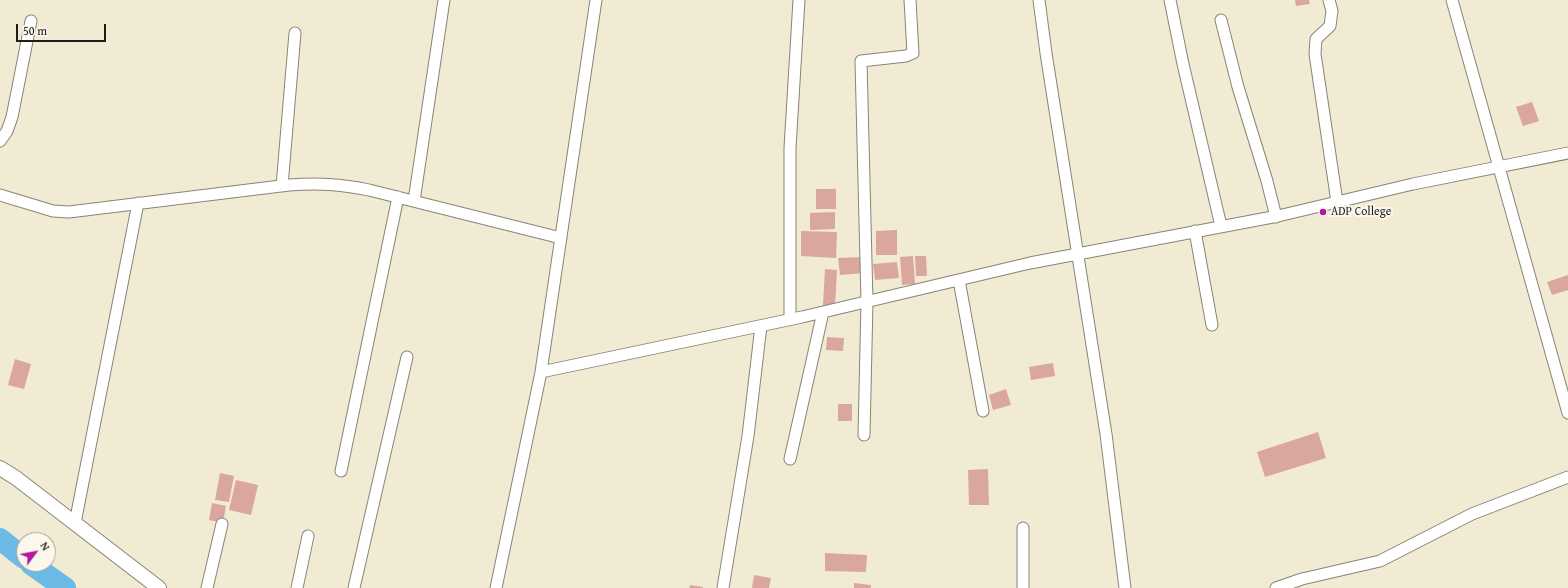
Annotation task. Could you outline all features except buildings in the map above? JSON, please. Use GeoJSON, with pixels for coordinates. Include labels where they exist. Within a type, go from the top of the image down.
{"type":"FeatureCollection","features":[{"type":"Feature","properties":{"kind":"street"},"geometry":{"type":"LineString","coordinates":[[414,201],[444,0]]}},
{"type":"Feature","properties":{"kind":"street"},"geometry":{"type":"LineString","coordinates":[[496,588],[542,372],[596,0]]}},
{"type":"Feature","properties":{"kind":"street"},"geometry":{"type":"LineString","coordinates":[[790,319],[790,148],[799,0]]}},
{"type":"Feature","properties":{"kind":"street"},"geometry":{"type":"LineString","coordinates":[[864,435],[867,302],[860,61],[906,56],[913,53],[910,0]]}},
{"type":"Feature","properties":{"kind":"street"},"geometry":{"type":"LineString","coordinates":[[1039,0],[1106,434],[1125,588]]}},
{"type":"Feature","properties":{"kind":"street"},"geometry":{"type":"LineString","coordinates":[[1170,0],[1183,64],[1221,226]]}},
{"type":"Feature","properties":{"kind":"street"},"geometry":{"type":"LineString","coordinates":[[1329,0],[1332,11],[1330,26],[1316,39],[1316,54],[1337,202]]}},
{"type":"Feature","properties":{"kind":"street"},"geometry":{"type":"LineString","coordinates":[[1452,0],[1568,413]]}},
{"type":"Feature","properties":{"kind":"street"},"geometry":{"type":"LineString","coordinates":[[1221,20],[1238,88],[1267,182],[1276,217]]}},
{"type":"Feature","properties":{"kind":"street"},"geometry":{"type":"LineString","coordinates":[[0,141],[6,132],[12,117],[30,21]]}},
{"type":"Feature","properties":{"kind":"street"},"geometry":{"type":"LineString","coordinates":[[282,186],[295,33]]}},
{"type":"Feature","properties":{"kind":"street"},"geometry":{"type":"LineString","coordinates":[[542,372],[761,326],[1079,254],[1221,226],[1276,217],[1413,184],[1568,153]]}},
{"type":"Feature","properties":{"kind":"street"},"geometry":{"type":"LineString","coordinates":[[0,195],[53,211],[69,212],[282,186],[324,183],[342,184],[561,238]]}},
{"type":"Feature","properties":{"kind":"street"},"geometry":{"type":"LineString","coordinates":[[341,471],[398,197]]}},
{"type":"Feature","properties":{"kind":"street"},"geometry":{"type":"LineString","coordinates":[[75,523],[138,203]]}},
{"type":"Feature","properties":{"kind":"street"},"geometry":{"type":"LineString","coordinates":[[1195,231],[1212,325]]}},
{"type":"Feature","properties":{"kind":"street"},"geometry":{"type":"LineString","coordinates":[[959,280],[983,411]]}},
{"type":"Feature","properties":{"kind":"street"},"geometry":{"type":"LineString","coordinates":[[790,459],[823,312]]}},
{"type":"Feature","properties":{"kind":"street"},"geometry":{"type":"LineString","coordinates":[[723,588],[748,436],[761,326]]}},
{"type":"Feature","properties":{"kind":"street"},"geometry":{"type":"LineString","coordinates":[[354,588],[407,357]]}},
{"type":"Feature","properties":{"kind":"street"},"geometry":{"type":"LineString","coordinates":[[0,468],[16,478],[158,588]]}},
{"type":"Feature","properties":{"kind":"street"},"geometry":{"type":"LineString","coordinates":[[1276,588],[1302,580],[1380,561],[1472,514],[1568,477]]}},
{"type":"Feature","properties":{"kind":"street"},"geometry":{"type":"LineString","coordinates":[[207,588],[222,524]]}},
{"type":"Feature","properties":{"kind":"street"},"geometry":{"type":"LineString","coordinates":[[1022,528],[1023,588]]}},
{"type":"Feature","properties":{"kind":"street"},"geometry":{"type":"LineString","coordinates":[[297,588],[308,536]]}},
{"type":"Feature","properties":{"kind":"waterway"},"geometry":{"type":"LineString","coordinates":[[0,539],[16,552]]}},
{"type":"Feature","properties":{"kind":"waterway"},"geometry":{"type":"LineString","coordinates":[[42,572],[65,588]]}},
{"type":"Feature","properties":{"kind":"place","name":"ADP College"},"geometry":{"type":"Point","coordinates":[1323,212]}}]}
